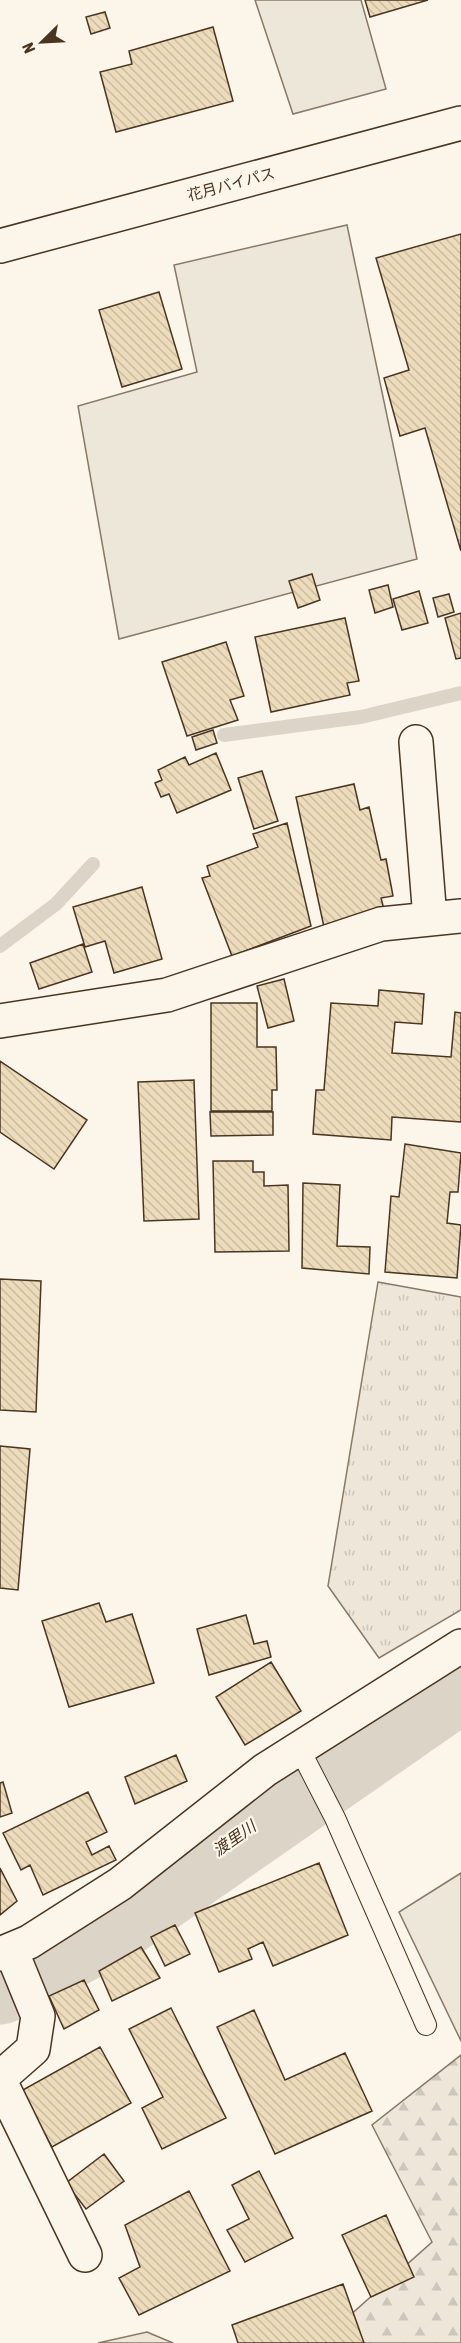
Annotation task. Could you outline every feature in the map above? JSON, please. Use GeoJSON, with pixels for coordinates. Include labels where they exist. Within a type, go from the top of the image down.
{"type":"FeatureCollection","features":[{"type":"Feature","properties":{"kind":"main road","name":"花月バイパス"},"geometry":{"type":"LineString","coordinates":[[0,246],[461,123]]}},
{"type":"Feature","properties":{"kind":"main road"},"geometry":{"type":"LineString","coordinates":[[0,1021],[167,995],[381,924],[446,917],[416,742]]}},
{"type":"Feature","properties":{"kind":"main road"},"geometry":{"type":"LineString","coordinates":[[85,2255],[0,2080],[33,2049],[38,2016],[8,1952],[29,1942],[120,1884],[265,1770],[461,1646]]}},
{"type":"Feature","properties":{"kind":"lane"},"geometry":{"type":"LineString","coordinates":[[299,1748],[335,1818],[426,2025]]}},
{"type":"Feature","properties":{"kind":"green space"},"geometry":{"type":"Polygon","coordinates":[[[378,1282],[461,1297],[461,1610],[379,1658],[328,1586],[378,1282]]]}},
{"type":"Feature","properties":{"kind":"green space"},"geometry":{"type":"Polygon","coordinates":[[[461,2055],[461,2343],[319,2343],[432,2242],[372,2125],[461,2055]]]}},
{"type":"Feature","properties":{"kind":"green space"},"geometry":{"type":"Polygon","coordinates":[[[147,2332],[173,2343],[98,2343],[147,2332]]]}},
{"type":"Feature","properties":{"kind":"shaded area"},"geometry":{"type":"Polygon","coordinates":[[[255,0],[361,0],[386,89],[293,114],[255,0]]]}},
{"type":"Feature","properties":{"kind":"shaded area"},"geometry":{"type":"Polygon","coordinates":[[[347,225],[417,559],[119,639],[78,406],[197,372],[174,265],[347,225]]]}},
{"type":"Feature","properties":{"kind":"shaded area"},"geometry":{"type":"Polygon","coordinates":[[[461,1873],[461,2041],[399,1912],[461,1873]]]}},
{"type":"Feature","properties":{"kind":"building"},"geometry":{"type":"Polygon","coordinates":[[[365,0],[428,0],[370,17],[365,0]]]}},
{"type":"Feature","properties":{"kind":"building"},"geometry":{"type":"Polygon","coordinates":[[[105,12],[110,28],[91,34],[86,17],[105,12]]]}},
{"type":"Feature","properties":{"kind":"building"},"geometry":{"type":"Polygon","coordinates":[[[213,27],[233,101],[116,132],[100,72],[132,64],[129,51],[213,27]]]}},
{"type":"Feature","properties":{"kind":"building"},"geometry":{"type":"Polygon","coordinates":[[[461,234],[461,551],[425,428],[400,436],[384,378],[409,370],[376,258],[461,234]]]}},
{"type":"Feature","properties":{"kind":"building"},"geometry":{"type":"Polygon","coordinates":[[[159,292],[182,369],[122,387],[99,310],[159,292]]]}},
{"type":"Feature","properties":{"kind":"building"},"geometry":{"type":"Polygon","coordinates":[[[312,574],[320,600],[298,608],[289,581],[312,574]]]}},
{"type":"Feature","properties":{"kind":"building"},"geometry":{"type":"Polygon","coordinates":[[[388,585],[393,607],[375,613],[369,590],[388,585]]]}},
{"type":"Feature","properties":{"kind":"building"},"geometry":{"type":"Polygon","coordinates":[[[419,591],[428,623],[402,630],[393,599],[419,591]]]}},
{"type":"Feature","properties":{"kind":"building"},"geometry":{"type":"Polygon","coordinates":[[[449,594],[454,612],[438,617],[433,598],[449,594]]]}},
{"type":"Feature","properties":{"kind":"building"},"geometry":{"type":"Polygon","coordinates":[[[461,613],[461,658],[456,659],[445,618],[461,613]]]}},
{"type":"Feature","properties":{"kind":"building"},"geometry":{"type":"Polygon","coordinates":[[[345,618],[359,681],[347,683],[350,695],[271,712],[255,637],[345,618]]]}},
{"type":"Feature","properties":{"kind":"building"},"geometry":{"type":"Polygon","coordinates":[[[226,642],[244,696],[230,700],[238,720],[187,736],[162,662],[226,642]]]}},
{"type":"Feature","properties":{"kind":"building"},"geometry":{"type":"Polygon","coordinates":[[[213,730],[217,743],[196,750],[192,737],[213,730]]]}},
{"type":"Feature","properties":{"kind":"building"},"geometry":{"type":"Polygon","coordinates":[[[216,753],[231,790],[177,813],[169,794],[161,797],[155,783],[162,780],[158,770],[185,757],[189,765],[216,753]]]}},
{"type":"Feature","properties":{"kind":"building"},"geometry":{"type":"Polygon","coordinates":[[[262,771],[278,821],[254,829],[238,778],[262,771]]]}},
{"type":"Feature","properties":{"kind":"building"},"geometry":{"type":"Polygon","coordinates":[[[354,784],[360,810],[369,807],[381,860],[386,859],[393,896],[381,898],[385,913],[324,927],[296,797],[354,784]]]}},
{"type":"Feature","properties":{"kind":"building"},"geometry":{"type":"Polygon","coordinates":[[[287,823],[311,926],[232,956],[202,878],[210,876],[207,866],[258,847],[253,834],[287,823]]]}},
{"type":"Feature","properties":{"kind":"building"},"geometry":{"type":"Polygon","coordinates":[[[142,887],[162,959],[114,973],[105,941],[85,947],[73,907],[142,887]]]}},
{"type":"Feature","properties":{"kind":"building"},"geometry":{"type":"Polygon","coordinates":[[[83,944],[92,972],[39,989],[30,963],[83,944]]]}},
{"type":"Feature","properties":{"kind":"building"},"geometry":{"type":"Polygon","coordinates":[[[284,979],[294,1021],[268,1028],[257,986],[284,979]]]}},
{"type":"Feature","properties":{"kind":"building"},"geometry":{"type":"Polygon","coordinates":[[[379,990],[424,994],[422,1024],[395,1022],[392,1053],[451,1057],[455,1012],[461,1013],[461,1122],[392,1117],[391,1140],[313,1134],[316,1090],[324,1090],[331,1003],[378,1006],[379,990]]]}},
{"type":"Feature","properties":{"kind":"building"},"geometry":{"type":"Polygon","coordinates":[[[211,1003],[257,1003],[257,1047],[276,1047],[277,1090],[272,1090],[272,1111],[211,1111],[211,1003]]]}},
{"type":"Feature","properties":{"kind":"building"},"geometry":{"type":"Polygon","coordinates":[[[0,1061],[87,1120],[54,1169],[0,1132],[0,1061]]]}},
{"type":"Feature","properties":{"kind":"building"},"geometry":{"type":"Polygon","coordinates":[[[194,1080],[199,1219],[144,1221],[138,1082],[194,1080]]]}},
{"type":"Feature","properties":{"kind":"building"},"geometry":{"type":"Polygon","coordinates":[[[210,1112],[273,1112],[273,1135],[211,1136],[210,1112]]]}},
{"type":"Feature","properties":{"kind":"building"},"geometry":{"type":"Polygon","coordinates":[[[405,1144],[461,1153],[458,1192],[450,1192],[447,1223],[461,1225],[457,1278],[385,1272],[391,1196],[399,1197],[405,1144]]]}},
{"type":"Feature","properties":{"kind":"building"},"geometry":{"type":"Polygon","coordinates":[[[213,1161],[253,1161],[253,1172],[264,1172],[264,1186],[288,1185],[289,1251],[215,1252],[213,1161]]]}},
{"type":"Feature","properties":{"kind":"building"},"geometry":{"type":"Polygon","coordinates":[[[303,1183],[340,1185],[337,1246],[370,1247],[369,1274],[302,1268],[303,1183]]]}},
{"type":"Feature","properties":{"kind":"building"},"geometry":{"type":"Polygon","coordinates":[[[0,1279],[41,1281],[36,1412],[0,1410],[0,1279]]]}},
{"type":"Feature","properties":{"kind":"building"},"geometry":{"type":"Polygon","coordinates":[[[0,1446],[30,1449],[18,1590],[0,1588],[0,1446]]]}},
{"type":"Feature","properties":{"kind":"building"},"geometry":{"type":"Polygon","coordinates":[[[99,1603],[106,1622],[132,1614],[154,1683],[69,1707],[42,1621],[99,1603]]]}},
{"type":"Feature","properties":{"kind":"building"},"geometry":{"type":"Polygon","coordinates":[[[246,1615],[254,1644],[267,1641],[271,1657],[209,1675],[197,1629],[246,1615]]]}},
{"type":"Feature","properties":{"kind":"building"},"geometry":{"type":"Polygon","coordinates":[[[271,1662],[301,1711],[245,1745],[216,1697],[271,1662]]]}},
{"type":"Feature","properties":{"kind":"building"},"geometry":{"type":"Polygon","coordinates":[[[176,1755],[187,1781],[135,1804],[125,1777],[176,1755]]]}},
{"type":"Feature","properties":{"kind":"building"},"geometry":{"type":"Polygon","coordinates":[[[3,1782],[12,1813],[0,1817],[0,1783],[3,1782]]]}},
{"type":"Feature","properties":{"kind":"building"},"geometry":{"type":"Polygon","coordinates":[[[88,1792],[107,1832],[86,1842],[92,1855],[109,1846],[116,1860],[43,1895],[30,1865],[21,1870],[3,1833],[88,1792]]]}},
{"type":"Feature","properties":{"kind":"building"},"geometry":{"type":"Polygon","coordinates":[[[319,1863],[348,1935],[273,1966],[263,1942],[248,1949],[252,1959],[219,1972],[195,1913],[319,1863]]]}},
{"type":"Feature","properties":{"kind":"building"},"geometry":{"type":"Polygon","coordinates":[[[0,1868],[17,1901],[0,1915],[0,1868]]]}},
{"type":"Feature","properties":{"kind":"building"},"geometry":{"type":"Polygon","coordinates":[[[175,1925],[190,1954],[165,1966],[151,1937],[175,1925]]]}},
{"type":"Feature","properties":{"kind":"building"},"geometry":{"type":"Polygon","coordinates":[[[141,1947],[160,1978],[112,2001],[99,1971],[141,1947]]]}},
{"type":"Feature","properties":{"kind":"building"},"geometry":{"type":"Polygon","coordinates":[[[84,1980],[99,2010],[64,2029],[49,1996],[84,1980]]]}},
{"type":"Feature","properties":{"kind":"building"},"geometry":{"type":"Polygon","coordinates":[[[171,2008],[226,2118],[162,2149],[142,2108],[163,2097],[129,2029],[171,2008]]]}},
{"type":"Feature","properties":{"kind":"building"},"geometry":{"type":"Polygon","coordinates":[[[254,2010],[285,2080],[345,2053],[372,2111],[275,2154],[217,2027],[254,2010]]]}},
{"type":"Feature","properties":{"kind":"building"},"geometry":{"type":"Polygon","coordinates":[[[100,2047],[131,2103],[52,2147],[21,2091],[100,2047]]]}},
{"type":"Feature","properties":{"kind":"building"},"geometry":{"type":"Polygon","coordinates":[[[104,2154],[124,2181],[86,2209],[66,2183],[104,2154]]]}},
{"type":"Feature","properties":{"kind":"building"},"geometry":{"type":"Polygon","coordinates":[[[259,2171],[293,2238],[245,2262],[227,2230],[249,2219],[232,2185],[259,2171]]]}},
{"type":"Feature","properties":{"kind":"building"},"geometry":{"type":"Polygon","coordinates":[[[189,2191],[230,2271],[139,2315],[119,2278],[140,2267],[125,2225],[189,2191]]]}},
{"type":"Feature","properties":{"kind":"building"},"geometry":{"type":"Polygon","coordinates":[[[386,2215],[414,2277],[371,2297],[342,2235],[386,2215]]]}},
{"type":"Feature","properties":{"kind":"building"},"geometry":{"type":"Polygon","coordinates":[[[343,2284],[364,2343],[238,2343],[232,2325],[343,2284]]]}},
{"type":"Feature","properties":{"kind":"waterway"},"geometry":{"type":"LineString","coordinates":[[224,735],[361,717],[461,693]]}},
{"type":"Feature","properties":{"kind":"waterway"},"geometry":{"type":"LineString","coordinates":[[0,946],[56,904],[93,864]]}},
{"type":"Feature","properties":{"kind":"waterway","name":"渡里川"},"geometry":{"type":"LineString","coordinates":[[0,1984],[103,1930],[461,1681]]}}]}
